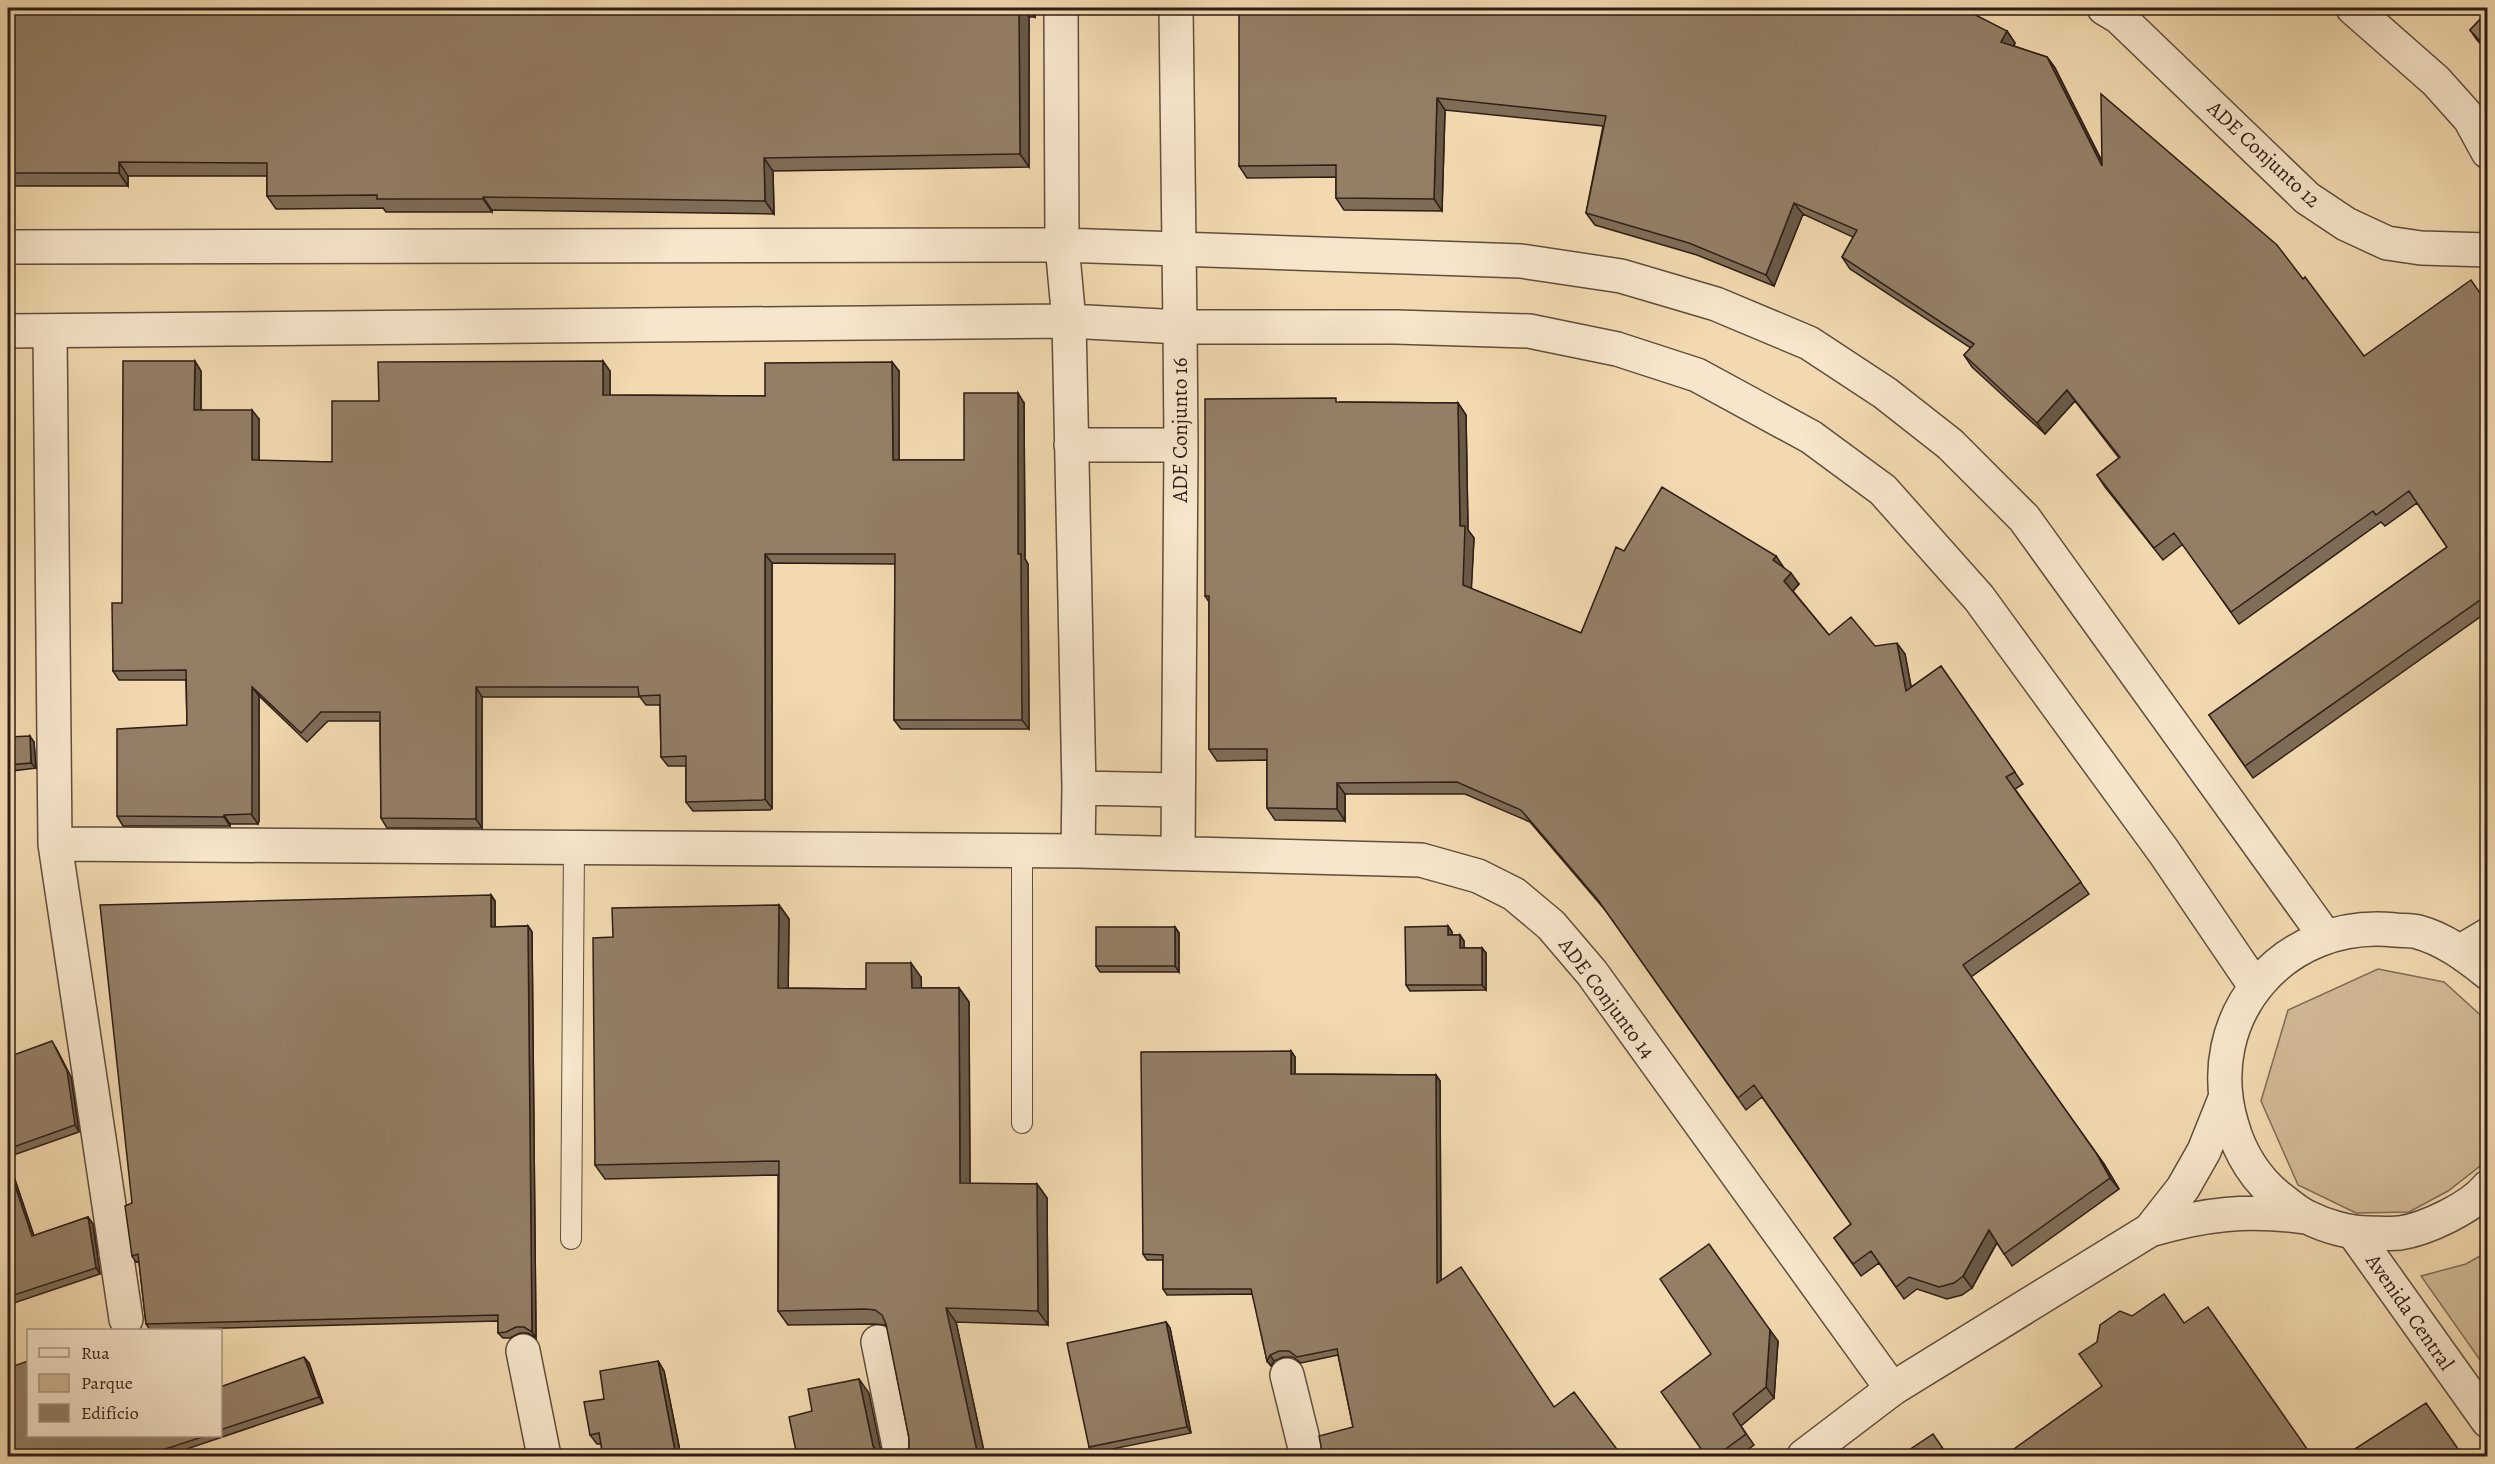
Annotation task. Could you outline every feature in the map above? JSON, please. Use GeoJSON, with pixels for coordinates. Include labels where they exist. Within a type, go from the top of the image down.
{"type":"FeatureCollection","features":[{"type":"Feature","properties":{"kind":"street"},"geometry":{"type":"LineString","coordinates":[[1061,8],[1062,244],[1069,321],[1079,788],[1078,851]]}},
{"type":"Feature","properties":{"kind":"street","name":"ADE Conjunto 16"},"geometry":{"type":"LineString","coordinates":[[1176,8],[1181,445],[1178,853]]}},
{"type":"Feature","properties":{"kind":"street"},"geometry":{"type":"LineString","coordinates":[[2353,8],[2436,81],[2470,119],[2487,152]]}},
{"type":"Feature","properties":{"kind":"street","name":"ADE Conjunto 12"},"geometry":{"type":"LineString","coordinates":[[2118,11],[2307,198],[2346,224],[2387,243],[2421,248],[2487,250]]}},
{"type":"Feature","properties":{"kind":"street"},"geometry":{"type":"LineString","coordinates":[[8,247],[1062,244],[1521,261],[1621,276],[1716,304],[1809,343],[1885,393],[1950,444],[2024,518],[2325,936]]}},
{"type":"Feature","properties":{"kind":"street"},"geometry":{"type":"LineString","coordinates":[[8,331],[1069,321],[1180,327],[1396,327],[1529,331],[1617,349],[1697,375],[1810,437],[1882,490],[1979,598],[2164,852],[2255,986]]}},
{"type":"Feature","properties":{"kind":"street"},"geometry":{"type":"LineString","coordinates":[[50,332],[55,844],[126,1318]]}},
{"type":"Feature","properties":{"kind":"street"},"geometry":{"type":"LineString","coordinates":[[1071,445],[1181,445]]}},
{"type":"Feature","properties":{"kind":"street"},"geometry":{"type":"LineString","coordinates":[[1079,788],[1178,790]]}},
{"type":"Feature","properties":{"kind":"street","name":"ADE Conjunto 14"},"geometry":{"type":"LineString","coordinates":[[55,844],[1178,853],[1421,860],[1478,876],[1514,894],[1551,925],[1592,973],[1892,1389]]}},
{"type":"Feature","properties":{"kind":"street"},"geometry":{"type":"LineString","coordinates":[[2306,1217],[2266,1188],[2238,1148],[2224,1101],[2224,1060],[2235,1021],[2255,986],[2287,956],[2325,936],[2371,927],[2418,932],[2474,943],[2487,973]]}},
{"type":"Feature","properties":{"kind":"street"},"geometry":{"type":"LineString","coordinates":[[2150,1230],[2183,1188],[2204,1151],[2224,1101]]}},
{"type":"Feature","properties":{"kind":"street"},"geometry":{"type":"LineString","coordinates":[[1804,1456],[1892,1389],[2150,1230],[2193,1218],[2268,1212],[2306,1217],[2354,1233],[2401,1233],[2446,1218],[2487,1187]]}},
{"type":"Feature","properties":{"kind":"street","name":"Avenida Central"},"geometry":{"type":"LineString","coordinates":[[2354,1233],[2487,1421]]}},
{"type":"Feature","properties":{"kind":"street"},"geometry":{"type":"LineString","coordinates":[[878,1342],[901,1456]]}},
{"type":"Feature","properties":{"kind":"street"},"geometry":{"type":"LineString","coordinates":[[524,1351],[544,1456]]}},
{"type":"Feature","properties":{"kind":"street"},"geometry":{"type":"LineString","coordinates":[[1287,1375],[1307,1456]]}},
{"type":"Feature","properties":{"kind":"lane"},"geometry":{"type":"LineString","coordinates":[[571,1239],[574,848]]}},
{"type":"Feature","properties":{"kind":"lane"},"geometry":{"type":"LineString","coordinates":[[1022,850],[1022,1123]]}},
{"type":"Feature","properties":{"kind":"green space"},"geometry":{"type":"Polygon","coordinates":[[[2378,969],[2444,982],[2487,1021],[2487,1155],[2484,1163],[2448,1191],[2409,1212],[2356,1213],[2298,1185],[2261,1101],[2288,1010],[2378,969]]]}},
{"type":"Feature","properties":{"kind":"green space"},"geometry":{"type":"Polygon","coordinates":[[[2487,1252],[2487,1370],[2421,1276],[2466,1264],[2487,1252]]]}},
{"type":"Feature","properties":{"kind":"building"},"geometry":{"type":"Polygon","coordinates":[[[8,8],[1019,8],[1020,154],[764,158],[765,201],[483,197],[483,199],[377,199],[377,195],[267,196],[267,163],[119,162],[119,173],[8,173],[8,8]]]}},
{"type":"Feature","properties":{"kind":"building"},"geometry":{"type":"Polygon","coordinates":[[[1287,8],[1962,8],[2007,31],[2001,42],[2047,57],[2102,166],[2101,94],[2277,245],[2303,279],[2305,277],[2364,356],[2471,280],[2487,303],[2487,595],[2245,766],[2209,715],[2447,547],[2409,491],[2376,515],[2373,511],[2231,612],[2174,533],[2154,548],[2097,475],[2120,457],[2067,390],[2037,423],[1964,355],[1974,344],[1842,257],[1857,230],[1794,203],[1766,275],[1689,243],[1586,213],[1606,116],[1437,98],[1434,199],[1336,198],[1336,165],[1239,166],[1239,14],[1286,14],[1287,8]]]}},
{"type":"Feature","properties":{"kind":"building"},"geometry":{"type":"Polygon","coordinates":[[[2481,8],[2487,8],[2487,49],[2470,30],[2486,13],[2481,8]]]}},
{"type":"Feature","properties":{"kind":"building"},"geometry":{"type":"Polygon","coordinates":[[[123,361],[195,361],[194,410],[252,410],[252,460],[332,462],[332,401],[379,401],[378,362],[603,361],[603,395],[765,396],[765,363],[892,362],[893,460],[964,460],[964,393],[1018,393],[1018,554],[1021,554],[1022,720],[894,720],[895,554],[765,554],[765,799],[763,800],[686,802],[686,756],[661,757],[660,695],[639,696],[638,687],[476,687],[476,819],[381,818],[380,712],[321,712],[301,733],[252,687],[251,814],[224,815],[224,817],[117,816],[117,729],[187,725],[186,670],[113,671],[112,603],[122,603],[123,361]]]}},
{"type":"Feature","properties":{"kind":"building"},"geometry":{"type":"Polygon","coordinates":[[[1336,398],[1336,402],[1458,403],[1460,526],[1465,526],[1463,585],[1581,633],[1616,547],[1624,551],[1662,487],[1776,556],[1773,560],[1791,573],[1784,581],[1829,635],[1851,617],[1875,646],[1897,643],[1906,691],[1941,666],[2015,772],[2006,777],[2081,882],[1963,965],[2096,1153],[2110,1178],[2004,1254],[1989,1230],[1963,1276],[1954,1283],[1939,1287],[1909,1277],[1896,1287],[1871,1251],[1853,1264],[1834,1238],[1851,1224],[1754,1085],[1738,1098],[1598,900],[1521,810],[1457,782],[1337,783],[1337,809],[1267,808],[1267,749],[1209,749],[1209,596],[1205,596],[1205,399],[1336,398]]]}},
{"type":"Feature","properties":{"kind":"building"},"geometry":{"type":"Polygon","coordinates":[[[30,736],[31,763],[8,765],[8,737],[30,736]]]}},
{"type":"Feature","properties":{"kind":"building"},"geometry":{"type":"Polygon","coordinates":[[[491,895],[491,927],[528,926],[532,1332],[524,1327],[516,1327],[498,1333],[498,1315],[146,1324],[138,1254],[132,1256],[125,1206],[132,1203],[100,905],[491,895]]]}},
{"type":"Feature","properties":{"kind":"building"},"geometry":{"type":"Polygon","coordinates":[[[779,905],[778,988],[866,989],[866,963],[911,963],[912,988],[959,988],[960,1183],[1037,1184],[1038,1311],[946,1308],[978,1456],[902,1456],[909,1448],[909,1438],[886,1324],[882,1315],[875,1310],[865,1309],[778,1311],[779,1161],[595,1165],[593,938],[613,937],[612,908],[779,905]]]}},
{"type":"Feature","properties":{"kind":"building"},"geometry":{"type":"Polygon","coordinates":[[[1448,926],[1448,935],[1460,935],[1460,948],[1482,948],[1482,985],[1406,985],[1405,927],[1448,926]]]}},
{"type":"Feature","properties":{"kind":"building"},"geometry":{"type":"Polygon","coordinates":[[[1096,927],[1175,927],[1175,966],[1096,966],[1096,927]]]}},
{"type":"Feature","properties":{"kind":"building"},"geometry":{"type":"Polygon","coordinates":[[[52,1041],[67,1071],[75,1125],[8,1149],[8,1057],[52,1041]]]}},
{"type":"Feature","properties":{"kind":"building"},"geometry":{"type":"Polygon","coordinates":[[[1291,1051],[1291,1074],[1436,1075],[1437,1283],[1461,1267],[1554,1407],[1574,1392],[1622,1456],[1320,1456],[1319,1436],[1353,1427],[1337,1349],[1297,1357],[1289,1351],[1279,1351],[1270,1355],[1267,1361],[1251,1289],[1163,1289],[1163,1255],[1143,1254],[1141,1052],[1291,1051]]]}},
{"type":"Feature","properties":{"kind":"building"},"geometry":{"type":"Polygon","coordinates":[[[8,1165],[32,1236],[88,1217],[96,1268],[8,1297],[8,1165]]]}},
{"type":"Feature","properties":{"kind":"building"},"geometry":{"type":"Polygon","coordinates":[[[1709,1244],[1770,1330],[1766,1387],[1733,1414],[1746,1434],[1716,1456],[1706,1456],[1661,1392],[1711,1354],[1660,1279],[1709,1244]]]}},
{"type":"Feature","properties":{"kind":"building"},"geometry":{"type":"Polygon","coordinates":[[[2164,1294],[2184,1323],[2208,1307],[2312,1456],[2004,1456],[2102,1386],[2079,1354],[2097,1342],[2100,1325],[2120,1311],[2132,1316],[2164,1294]]]}},
{"type":"Feature","properties":{"kind":"building"},"geometry":{"type":"Polygon","coordinates":[[[1166,1322],[1187,1427],[1089,1447],[1067,1343],[1166,1322]]]}},
{"type":"Feature","properties":{"kind":"building"},"geometry":{"type":"Polygon","coordinates":[[[304,1357],[319,1397],[222,1429],[222,1386],[304,1357]]]}},
{"type":"Feature","properties":{"kind":"building"},"geometry":{"type":"Polygon","coordinates":[[[27,1361],[27,1437],[202,1437],[144,1456],[8,1456],[8,1368],[27,1361]]]}},
{"type":"Feature","properties":{"kind":"building"},"geometry":{"type":"Polygon","coordinates":[[[658,1361],[675,1451],[644,1456],[603,1456],[599,1433],[590,1435],[584,1402],[604,1399],[600,1371],[658,1361]]]}},
{"type":"Feature","properties":{"kind":"building"},"geometry":{"type":"Polygon","coordinates":[[[859,1379],[873,1446],[877,1454],[881,1456],[797,1456],[789,1417],[812,1411],[808,1389],[859,1379]]]}},
{"type":"Feature","properties":{"kind":"building"},"geometry":{"type":"Polygon","coordinates":[[[2426,1403],[2463,1456],[2344,1456],[2426,1403]]]}},
{"type":"Feature","properties":{"kind":"building"},"geometry":{"type":"Polygon","coordinates":[[[1933,1434],[1948,1456],[1900,1456],[1933,1434]]]}},
{"type":"Feature","properties":{"kind":"building"},"geometry":{"type":"Polygon","coordinates":[[[386,1454],[386,1456],[327,1456],[327,1455],[386,1454]]]}}]}
